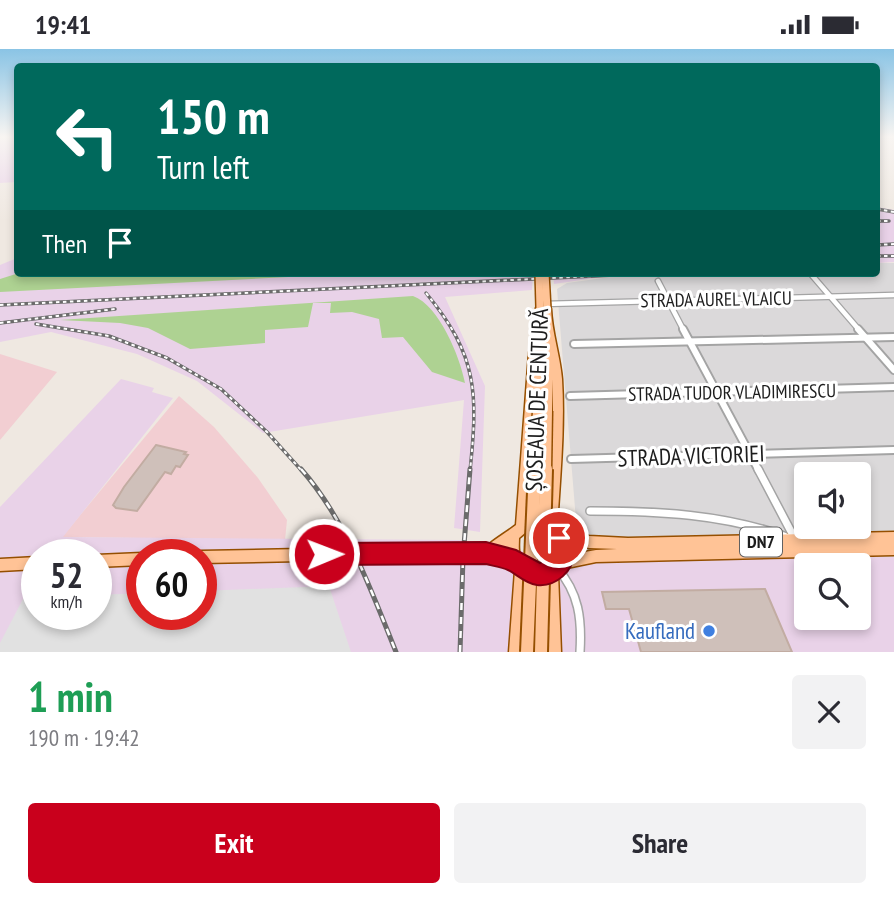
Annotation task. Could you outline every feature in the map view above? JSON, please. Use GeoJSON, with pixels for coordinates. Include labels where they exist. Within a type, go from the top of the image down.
{"type":"FeatureCollection","features":[{"type":"Feature","properties":{"kind":"main road","name":"ȘOSEAUA DE CENTURĂ"},"geometry":{"type":"LineString","coordinates":[[539,277],[544,327],[541,652]]}},
{"type":"Feature","properties":{"kind":"main road","name":"ȘOSEAUA DE CENTURĂ"},"geometry":{"type":"LineString","coordinates":[[541,307],[545,277]]}},
{"type":"Feature","properties":{"kind":"main road"},"geometry":{"type":"LineString","coordinates":[[516,652],[518,564],[511,550],[518,530],[533,353],[544,327]]}},
{"type":"Feature","properties":{"kind":"main road"},"geometry":{"type":"LineString","coordinates":[[544,327],[556,361],[557,431],[553,530],[563,551],[556,567],[554,652]]}},
{"type":"Feature","properties":{"kind":"main road","name":"ȘOSEAUA DE CENTURĂ"},"geometry":{"type":"LineString","coordinates":[[527,652],[543,411]]}},
{"type":"Feature","properties":{"kind":"main road","name":"DN7"},"geometry":{"type":"LineString","coordinates":[[518,530],[535,523],[589,542],[628,544],[894,549]]}},
{"type":"Feature","properties":{"kind":"main road"},"geometry":{"type":"LineString","coordinates":[[486,553],[518,530]]}},
{"type":"Feature","properties":{"kind":"main road","name":"DN7"},"geometry":{"type":"LineString","coordinates":[[217,557],[486,553],[518,564],[533,573],[596,556],[799,546],[894,538]]}},
{"type":"Feature","properties":{"kind":"main road"},"geometry":{"type":"LineString","coordinates":[[0,565],[21,564]]}},
{"type":"Feature","properties":{"kind":"street"},"geometry":{"type":"LineString","coordinates":[[813,277],[894,370]]}},
{"type":"Feature","properties":{"kind":"street"},"geometry":{"type":"LineString","coordinates":[[658,281],[799,546]]}},
{"type":"Feature","properties":{"kind":"street","name":"STRADA AUREL VLAICU"},"geometry":{"type":"LineString","coordinates":[[541,307],[668,300],[894,295]]}},
{"type":"Feature","properties":{"kind":"street"},"geometry":{"type":"LineString","coordinates":[[574,344],[894,337]]}},
{"type":"Feature","properties":{"kind":"street","name":"STRADA TUDOR VLADIMIRESCU"},"geometry":{"type":"LineString","coordinates":[[570,396],[894,387]]}},
{"type":"Feature","properties":{"kind":"street","name":"STRADA VICTORIEI"},"geometry":{"type":"LineString","coordinates":[[571,459],[894,450]]}},
{"type":"Feature","properties":{"kind":"street"},"geometry":{"type":"LineString","coordinates":[[590,512],[667,512],[708,517],[772,531],[799,546]]}},
{"type":"Feature","properties":{"kind":"street"},"geometry":{"type":"LineString","coordinates":[[556,567],[575,591],[581,609],[580,652]]}},
{"type":"Feature","properties":{"kind":"shaded area"},"geometry":{"type":"Polygon","coordinates":[[[0,165],[14,165],[14,182],[0,183],[0,165]]]}},
{"type":"Feature","properties":{"kind":"shaded area"},"geometry":{"type":"Polygon","coordinates":[[[880,208],[894,210],[894,262],[880,263],[880,208]]]}},
{"type":"Feature","properties":{"kind":"shaded area"},"geometry":{"type":"Polygon","coordinates":[[[14,259],[14,277],[533,277],[532,290],[445,297],[485,386],[480,532],[454,528],[464,400],[263,433],[197,381],[137,354],[51,332],[0,342],[0,265],[14,259]]]}},
{"type":"Feature","properties":{"kind":"shaded area"},"geometry":{"type":"Polygon","coordinates":[[[880,263],[894,263],[894,557],[871,557],[871,553],[794,553],[794,557],[547,557],[576,520],[557,289],[567,283],[610,277],[880,277],[880,263]]]}},
{"type":"Feature","properties":{"kind":"shaded area"},"geometry":{"type":"Polygon","coordinates":[[[553,277],[602,277],[554,284],[553,277]]]}},
{"type":"Feature","properties":{"kind":"shaded area"},"geometry":{"type":"Polygon","coordinates":[[[0,354],[57,372],[0,440],[0,354]]]}},
{"type":"Feature","properties":{"kind":"shaded area"},"geometry":{"type":"Polygon","coordinates":[[[121,379],[154,388],[152,392],[173,398],[63,537],[458,540],[482,542],[547,557],[794,557],[794,630],[871,630],[871,557],[894,557],[894,652],[0,652],[0,507],[121,379]]]}},
{"type":"Feature","properties":{"kind":"shaded area"},"geometry":{"type":"Polygon","coordinates":[[[179,396],[214,427],[258,478],[287,520],[285,540],[62,537],[179,396]]]}},
{"type":"Feature","properties":{"kind":"shaded area"},"geometry":{"type":"Polygon","coordinates":[[[329,586],[351,652],[0,652],[0,643],[21,603],[21,630],[112,630],[112,594],[126,594],[126,630],[217,630],[217,590],[329,586]]]}},
{"type":"Feature","properties":{"kind":"green space"},"geometry":{"type":"Polygon","coordinates":[[[14,275],[14,277],[289,277],[0,292],[0,279],[14,275]]]}},
{"type":"Feature","properties":{"kind":"green space"},"geometry":{"type":"Polygon","coordinates":[[[413,296],[422,301],[440,321],[453,346],[465,383],[432,372],[403,337],[382,338],[379,319],[352,312],[330,313],[331,303],[313,303],[308,327],[265,330],[265,343],[190,349],[148,328],[120,323],[60,320],[413,296]]]}},
{"type":"Feature","properties":{"kind":"building"},"geometry":{"type":"Polygon","coordinates":[[[156,445],[186,452],[184,454],[188,455],[171,474],[165,472],[137,511],[116,508],[113,505],[124,487],[156,445]]]}},
{"type":"Feature","properties":{"kind":"building","name":"Kaufland"},"geometry":{"type":"Polygon","coordinates":[[[765,589],[792,652],[641,652],[629,609],[606,609],[602,592],[765,589]]]}},
{"type":"Feature","properties":{"kind":"railway"},"geometry":{"type":"LineString","coordinates":[[880,210],[894,212]]}},
{"type":"Feature","properties":{"kind":"railway"},"geometry":{"type":"LineString","coordinates":[[880,221],[889,221]]}},
{"type":"Feature","properties":{"kind":"railway"},"geometry":{"type":"LineString","coordinates":[[880,245],[894,244]]}},
{"type":"Feature","properties":{"kind":"railway"},"geometry":{"type":"LineString","coordinates":[[880,256],[894,256]]}},
{"type":"Feature","properties":{"kind":"railway"},"geometry":{"type":"LineString","coordinates":[[0,305],[573,277]]}},
{"type":"Feature","properties":{"kind":"railway"},"geometry":{"type":"LineString","coordinates":[[426,293],[456,336],[471,376],[474,419],[470,471]]}},
{"type":"Feature","properties":{"kind":"railway"},"geometry":{"type":"LineString","coordinates":[[0,323],[115,309]]}},
{"type":"Feature","properties":{"kind":"railway"},"geometry":{"type":"LineString","coordinates":[[36,324],[109,336],[167,358],[221,389],[267,432],[302,471]]}},
{"type":"Feature","properties":{"kind":"railway"},"geometry":{"type":"LineString","coordinates":[[301,469],[331,510],[356,556],[396,652]]}},
{"type":"Feature","properties":{"kind":"railway"},"geometry":{"type":"LineString","coordinates":[[460,652],[463,558],[470,469]]}},
{"type":"Feature","properties":{"kind":"place","name":"Kaufland"},"geometry":{"type":"Point","coordinates":[709,631]}},
{"type":"Feature","properties":{"kind":"route"},"geometry":{"type":"LineString","coordinates":[[324,554],[486,553],[516,561],[527,571],[540,574],[552,571],[560,563],[563,551],[559,538]]}}]}
